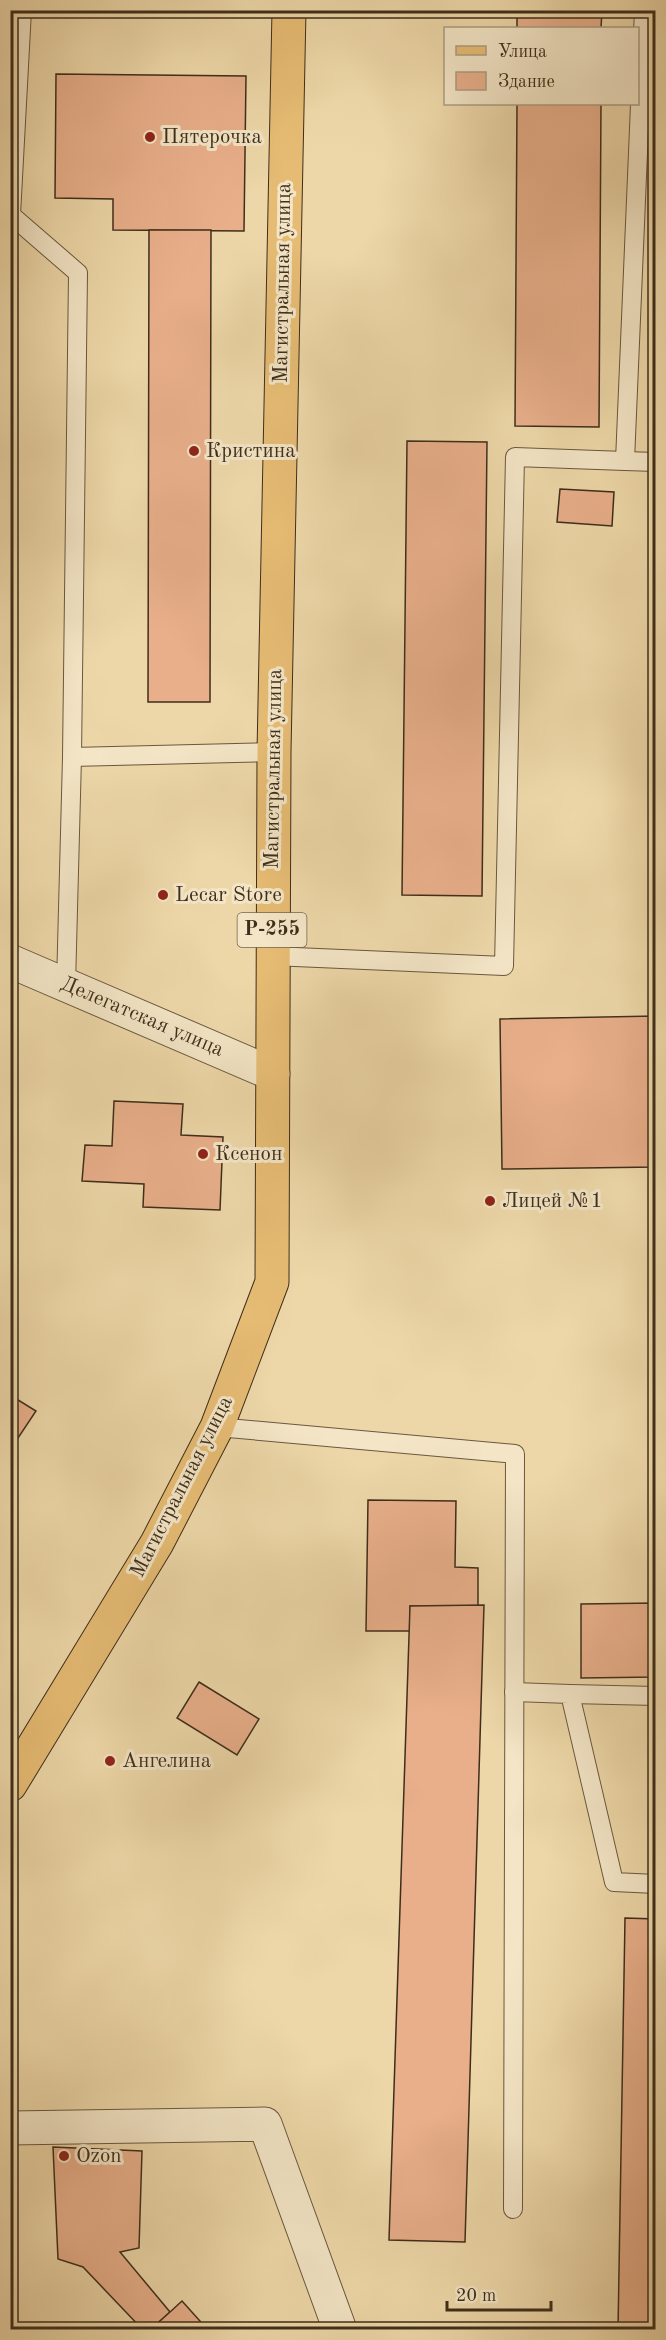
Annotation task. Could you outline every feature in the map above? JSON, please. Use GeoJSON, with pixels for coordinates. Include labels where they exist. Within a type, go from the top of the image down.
{"type":"FeatureCollection","features":[{"type":"Feature","properties":{"kind":"main road","name":"Магистральная улица"},"geometry":{"type":"LineString","coordinates":[[10,1785],[157,1543],[217,1426],[272,1282],[274,752],[289,10]]}},
{"type":"Feature","properties":{"kind":"street","name":"Делегатская улица"},"geometry":{"type":"LineString","coordinates":[[10,961],[273,1074]]}},
{"type":"Feature","properties":{"kind":"street"},"geometry":{"type":"LineString","coordinates":[[10,2128],[265,2124],[340,2330]]}},
{"type":"Feature","properties":{"kind":"lane"},"geometry":{"type":"LineString","coordinates":[[22,10],[11,215],[78,273],[72,757],[66,985]]}},
{"type":"Feature","properties":{"kind":"lane"},"geometry":{"type":"LineString","coordinates":[[625,461],[644,10]]}},
{"type":"Feature","properties":{"kind":"lane"},"geometry":{"type":"LineString","coordinates":[[272,956],[504,966],[515,457],[656,462]]}},
{"type":"Feature","properties":{"kind":"lane"},"geometry":{"type":"LineString","coordinates":[[72,757],[274,752]]}},
{"type":"Feature","properties":{"kind":"lane"},"geometry":{"type":"LineString","coordinates":[[217,1426],[515,1454],[513,2208]]}},
{"type":"Feature","properties":{"kind":"lane"},"geometry":{"type":"LineString","coordinates":[[514,1692],[656,1696]]}},
{"type":"Feature","properties":{"kind":"lane"},"geometry":{"type":"LineString","coordinates":[[570,1694],[614,1882],[656,1884]]}},
{"type":"Feature","properties":{"kind":"building"},"geometry":{"type":"Polygon","coordinates":[[[517,10],[602,10],[601,27],[517,27],[517,10]]]}},
{"type":"Feature","properties":{"kind":"building","name":"Пятерочка"},"geometry":{"type":"Polygon","coordinates":[[[56,74],[246,76],[244,231],[113,230],[113,199],[55,198],[56,74]]]}},
{"type":"Feature","properties":{"kind":"building"},"geometry":{"type":"Polygon","coordinates":[[[517,105],[601,105],[599,427],[515,426],[517,105]]]}},
{"type":"Feature","properties":{"kind":"building"},"geometry":{"type":"Polygon","coordinates":[[[149,230],[211,230],[210,702],[148,702],[149,230]]]}},
{"type":"Feature","properties":{"kind":"building"},"geometry":{"type":"Polygon","coordinates":[[[407,441],[487,442],[482,896],[402,895],[407,441]]]}},
{"type":"Feature","properties":{"kind":"building"},"geometry":{"type":"Polygon","coordinates":[[[560,489],[614,492],[612,526],[557,522],[560,489]]]}},
{"type":"Feature","properties":{"kind":"building"},"geometry":{"type":"Polygon","coordinates":[[[656,1016],[656,1167],[502,1169],[500,1019],[656,1016]]]}},
{"type":"Feature","properties":{"kind":"building"},"geometry":{"type":"Polygon","coordinates":[[[114,1101],[183,1104],[181,1135],[223,1137],[220,1210],[143,1207],[144,1184],[82,1181],[85,1145],[112,1146],[114,1101]]]}},
{"type":"Feature","properties":{"kind":"building"},"geometry":{"type":"Polygon","coordinates":[[[10,1395],[36,1411],[10,1450],[10,1395]]]}},
{"type":"Feature","properties":{"kind":"building"},"geometry":{"type":"Polygon","coordinates":[[[368,1500],[456,1501],[455,1567],[478,1568],[478,1607],[410,1606],[410,1631],[366,1631],[368,1500]]]}},
{"type":"Feature","properties":{"kind":"building"},"geometry":{"type":"Polygon","coordinates":[[[656,1603],[656,1677],[581,1678],[581,1604],[656,1603]]]}},
{"type":"Feature","properties":{"kind":"building"},"geometry":{"type":"Polygon","coordinates":[[[484,1605],[465,2242],[389,2240],[410,1606],[484,1605]]]}},
{"type":"Feature","properties":{"kind":"building"},"geometry":{"type":"Polygon","coordinates":[[[199,1682],[259,1719],[237,1755],[177,1718],[199,1682]]]}},
{"type":"Feature","properties":{"kind":"building"},"geometry":{"type":"Polygon","coordinates":[[[625,1918],[656,1919],[656,2330],[618,2330],[625,1918]]]}},
{"type":"Feature","properties":{"kind":"building"},"geometry":{"type":"Polygon","coordinates":[[[53,2147],[142,2151],[139,2248],[120,2252],[170,2312],[150,2330],[143,2330],[83,2267],[58,2259],[53,2147]]]}},
{"type":"Feature","properties":{"kind":"building"},"geometry":{"type":"Polygon","coordinates":[[[182,2301],[208,2330],[150,2330],[170,2312],[182,2301]]]}},
{"type":"Feature","properties":{"kind":"place","name":"Пятерочка"},"geometry":{"type":"Point","coordinates":[150,137]}},
{"type":"Feature","properties":{"kind":"place","name":"Кристина"},"geometry":{"type":"Point","coordinates":[194,451]}},
{"type":"Feature","properties":{"kind":"place","name":"Lecar Store"},"geometry":{"type":"Point","coordinates":[163,895]}},
{"type":"Feature","properties":{"kind":"place","name":"Ксенон"},"geometry":{"type":"Point","coordinates":[203,1154]}},
{"type":"Feature","properties":{"kind":"place","name":"Лицей №1"},"geometry":{"type":"Point","coordinates":[490,1201]}},
{"type":"Feature","properties":{"kind":"place","name":"Ангелина"},"geometry":{"type":"Point","coordinates":[110,1761]}},
{"type":"Feature","properties":{"kind":"place","name":"Ozon"},"geometry":{"type":"Point","coordinates":[64,2156]}}]}
